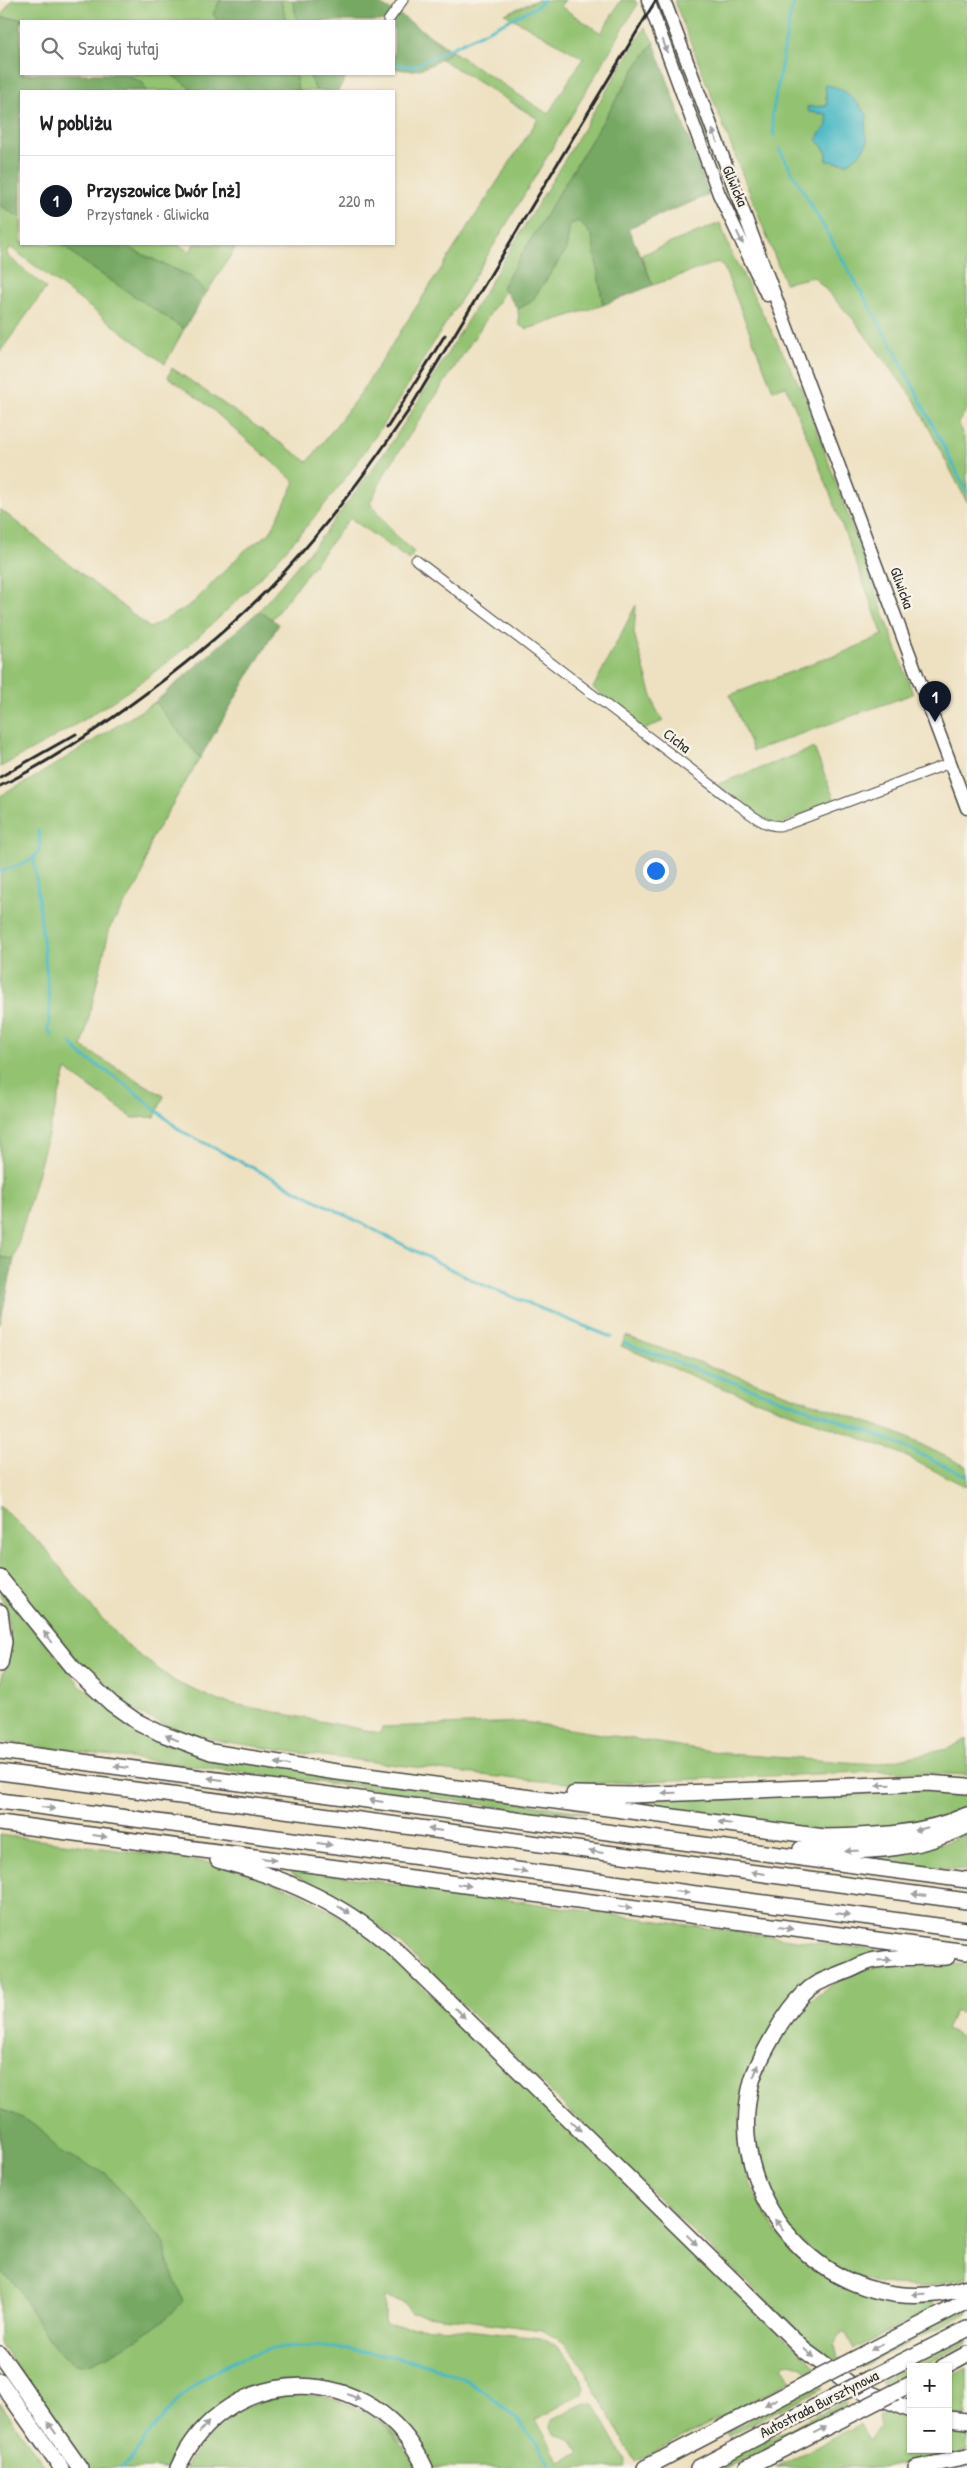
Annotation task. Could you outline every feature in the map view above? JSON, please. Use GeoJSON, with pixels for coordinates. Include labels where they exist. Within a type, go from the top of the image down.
{"type":"FeatureCollection","features":[{"type":"Feature","properties":{"kind":"highway"},"geometry":{"type":"LineString","coordinates":[[0,1578],[72,1667],[92,1687],[136,1721],[160,1733],[211,1752],[235,1757],[824,1837],[877,1836],[915,1831],[954,1821],[967,1815]]}},
{"type":"Feature","properties":{"kind":"highway"},"geometry":{"type":"LineString","coordinates":[[0,1612],[4,1642],[0,1664]]}},
{"type":"Feature","properties":{"kind":"highway"},"geometry":{"type":"LineString","coordinates":[[0,1751],[967,1880]]}},
{"type":"Feature","properties":{"kind":"highway"},"geometry":{"type":"LineString","coordinates":[[0,1772],[967,1901]]}},
{"type":"Feature","properties":{"kind":"highway"},"geometry":{"type":"LineString","coordinates":[[513,1794],[632,1795],[927,1784],[967,1786]]}},
{"type":"Feature","properties":{"kind":"highway"},"geometry":{"type":"LineString","coordinates":[[0,1801],[967,1930]]}},
{"type":"Feature","properties":{"kind":"highway"},"geometry":{"type":"LineString","coordinates":[[0,1822],[967,1952]]}},
{"type":"Feature","properties":{"kind":"highway"},"geometry":{"type":"LineString","coordinates":[[707,1845],[840,1851],[904,1848],[967,1826]]}},
{"type":"Feature","properties":{"kind":"highway"},"geometry":{"type":"LineString","coordinates":[[151,1842],[246,1867],[277,1878],[327,1901],[363,1923],[404,1957],[804,2350],[854,2387],[907,2408]]}},
{"type":"Feature","properties":{"kind":"highway"},"geometry":{"type":"LineString","coordinates":[[967,1956],[871,1961],[814,1985],[782,2019],[756,2069],[748,2102],[746,2129],[752,2169],[766,2205],[792,2240],[815,2261],[849,2281],[886,2292],[923,2295],[967,2287]]}},
{"type":"Feature","properties":{"kind":"highway"},"geometry":{"type":"LineString","coordinates":[[645,2468],[967,2300]]}},
{"type":"Feature","properties":{"kind":"highway","name":"Autostrada Bursztynowa"},"geometry":{"type":"LineString","coordinates":[[698,2468],[967,2329]]}},
{"type":"Feature","properties":{"kind":"highway"},"geometry":{"type":"LineString","coordinates":[[0,2354],[80,2468]]}},
{"type":"Feature","properties":{"kind":"highway"},"geometry":{"type":"LineString","coordinates":[[950,2363],[967,2354]]}},
{"type":"Feature","properties":{"kind":"highway"},"geometry":{"type":"LineString","coordinates":[[0,2381],[59,2466]]}},
{"type":"Feature","properties":{"kind":"highway"},"geometry":{"type":"LineString","coordinates":[[178,2468],[195,2438],[220,2413],[252,2395],[280,2387],[307,2386],[347,2394],[377,2410],[399,2429],[411,2443],[425,2468]]}},
{"type":"Feature","properties":{"kind":"highway","name":"Autostrada Bursztynowa"},"geometry":{"type":"LineString","coordinates":[[746,2468],[907,2386]]}},
{"type":"Feature","properties":{"kind":"highway"},"geometry":{"type":"LineString","coordinates":[[952,2419],[967,2421]]}},
{"type":"Feature","properties":{"kind":"highway"},"geometry":{"type":"LineString","coordinates":[[916,2468],[967,2457]]}},
{"type":"Feature","properties":{"kind":"main road","name":"Gliwicka"},"geometry":{"type":"LineString","coordinates":[[648,0],[719,194],[807,379]]}},
{"type":"Feature","properties":{"kind":"main road","name":"Gliwicka"},"geometry":{"type":"LineString","coordinates":[[664,0],[950,763],[964,789],[967,808]]}},
{"type":"Feature","properties":{"kind":"street"},"geometry":{"type":"LineString","coordinates":[[389,20],[403,0]]}},
{"type":"Feature","properties":{"kind":"street","name":"Cicha"},"geometry":{"type":"LineString","coordinates":[[416,560],[740,807],[771,826],[786,825],[950,763]]}},
{"type":"Feature","properties":{"kind":"green space"},"geometry":{"type":"Polygon","coordinates":[[[12,0],[244,0],[213,14],[217,20],[34,20],[0,17],[12,0]]]}},
{"type":"Feature","properties":{"kind":"green space"},"geometry":{"type":"Polygon","coordinates":[[[220,0],[281,0],[286,20],[217,20],[213,14],[220,0]]]}},
{"type":"Feature","properties":{"kind":"green space"},"geometry":{"type":"Polygon","coordinates":[[[281,0],[293,0],[297,20],[286,20],[281,0]]]}},
{"type":"Feature","properties":{"kind":"green space"},"geometry":{"type":"Polygon","coordinates":[[[293,0],[372,0],[403,17],[452,51],[425,67],[403,70],[395,68],[395,20],[297,20],[293,0]]]}},
{"type":"Feature","properties":{"kind":"green space"},"geometry":{"type":"Polygon","coordinates":[[[537,0],[565,0],[560,6],[601,33],[621,0],[635,0],[637,5],[497,240],[365,451],[326,503],[284,552],[239,599],[191,643],[124,694],[49,740],[0,767],[0,509],[150,628],[192,604],[244,551],[270,533],[295,482],[206,404],[168,377],[172,368],[308,462],[360,394],[538,119],[441,59],[452,51],[548,114],[583,58],[505,14],[537,0]]]}},
{"type":"Feature","properties":{"kind":"green space"},"geometry":{"type":"Polygon","coordinates":[[[655,0],[658,0],[747,238],[743,239],[655,0]]]}},
{"type":"Feature","properties":{"kind":"green space"},"geometry":{"type":"Polygon","coordinates":[[[674,0],[967,0],[967,409],[958,423],[967,446],[967,502],[915,401],[853,319],[814,277],[785,283],[674,0]],[[825,85],[827,106],[807,107],[809,112],[827,114],[828,126],[820,133],[817,139],[827,153],[827,161],[848,163],[860,154],[868,141],[865,133],[867,115],[825,85]]]}},
{"type":"Feature","properties":{"kind":"green space"},"geometry":{"type":"Polygon","coordinates":[[[0,18],[32,19],[34,20],[20,20],[20,75],[126,75],[143,83],[146,90],[20,90],[20,217],[0,205],[0,18]]]}},
{"type":"Feature","properties":{"kind":"green space"},"geometry":{"type":"Polygon","coordinates":[[[645,27],[654,43],[639,62],[502,287],[505,291],[386,471],[370,503],[397,537],[414,552],[409,560],[350,518],[272,619],[259,611],[323,535],[391,444],[645,27]]]}},
{"type":"Feature","properties":{"kind":"green space"},"geometry":{"type":"Polygon","coordinates":[[[654,43],[709,195],[628,228],[653,285],[603,305],[592,236],[579,221],[570,224],[566,250],[531,302],[518,309],[502,287],[639,62],[654,43]]]}},
{"type":"Feature","properties":{"kind":"green space"},"geometry":{"type":"Polygon","coordinates":[[[126,75],[172,75],[193,90],[146,90],[143,83],[126,75]]]}},
{"type":"Feature","properties":{"kind":"green space"},"geometry":{"type":"Polygon","coordinates":[[[172,75],[295,75],[298,90],[193,90],[172,75]]]}},
{"type":"Feature","properties":{"kind":"green space"},"geometry":{"type":"Polygon","coordinates":[[[295,75],[309,75],[316,90],[298,90],[295,75]]]}},
{"type":"Feature","properties":{"kind":"green space"},"geometry":{"type":"Polygon","coordinates":[[[309,75],[347,75],[339,90],[316,90],[309,75]]]}},
{"type":"Feature","properties":{"kind":"green space"},"geometry":{"type":"Polygon","coordinates":[[[0,205],[20,217],[20,245],[62,245],[89,266],[184,329],[165,364],[10,247],[7,255],[46,288],[0,352],[0,205]]]}},
{"type":"Feature","properties":{"kind":"green space"},"geometry":{"type":"Polygon","coordinates":[[[579,221],[592,236],[603,305],[527,329],[519,325],[518,309],[531,302],[566,251],[570,224],[579,221]]]}},
{"type":"Feature","properties":{"kind":"green space"},"geometry":{"type":"Polygon","coordinates":[[[720,223],[731,252],[803,392],[913,694],[753,751],[730,695],[818,660],[840,654],[883,635],[828,488],[786,386],[773,390],[724,268],[718,262],[653,285],[641,255],[720,223]]]}},
{"type":"Feature","properties":{"kind":"green space"},"geometry":{"type":"Polygon","coordinates":[[[62,245],[126,245],[137,252],[190,276],[207,292],[184,329],[89,266],[62,245]]]}},
{"type":"Feature","properties":{"kind":"green space"},"geometry":{"type":"Polygon","coordinates":[[[126,245],[179,245],[190,252],[194,245],[237,245],[207,292],[190,276],[137,252],[126,245]]]}},
{"type":"Feature","properties":{"kind":"green space"},"geometry":{"type":"Polygon","coordinates":[[[636,605],[634,633],[655,707],[663,721],[644,730],[593,688],[636,605]]]}},
{"type":"Feature","properties":{"kind":"green space"},"geometry":{"type":"Polygon","coordinates":[[[259,611],[279,624],[200,758],[155,702],[259,611]]]}},
{"type":"Feature","properties":{"kind":"green space"},"geometry":{"type":"Polygon","coordinates":[[[155,702],[200,758],[151,840],[141,879],[110,927],[82,1047],[164,1096],[155,1117],[133,1118],[66,1070],[14,1259],[0,1257],[0,796],[32,779],[155,702]]]}},
{"type":"Feature","properties":{"kind":"green space"},"geometry":{"type":"Polygon","coordinates":[[[814,748],[835,801],[778,825],[760,817],[718,784],[814,748]]]}},
{"type":"Feature","properties":{"kind":"green space"},"geometry":{"type":"Polygon","coordinates":[[[0,1257],[14,1259],[0,1324],[0,1257]]]}},
{"type":"Feature","properties":{"kind":"green space"},"geometry":{"type":"Polygon","coordinates":[[[626,1336],[902,1435],[967,1467],[967,1487],[895,1451],[709,1383],[621,1346],[626,1336]]]}},
{"type":"Feature","properties":{"kind":"green space"},"geometry":{"type":"Polygon","coordinates":[[[0,1506],[44,1547],[92,1608],[132,1650],[176,1682],[219,1701],[380,1733],[382,1727],[524,1722],[730,1754],[875,1764],[948,1749],[967,1739],[967,1775],[888,1771],[580,1784],[515,1779],[306,1754],[221,1741],[180,1731],[138,1713],[94,1680],[0,1568],[0,1506]]]}},
{"type":"Feature","properties":{"kind":"green space"},"geometry":{"type":"Polygon","coordinates":[[[0,1587],[81,1686],[196,1752],[587,1813],[514,1809],[352,1786],[0,1742],[0,1683],[10,1653],[10,1628],[6,1608],[0,1595],[0,1587]]]}},
{"type":"Feature","properties":{"kind":"green space"},"geometry":{"type":"Polygon","coordinates":[[[931,1789],[967,1793],[967,1808],[943,1817],[881,1831],[813,1830],[608,1804],[636,1799],[931,1789]]]}},
{"type":"Feature","properties":{"kind":"green space"},"geometry":{"type":"Polygon","coordinates":[[[967,1833],[967,1871],[869,1859],[868,1856],[944,1843],[967,1833]]]}},
{"type":"Feature","properties":{"kind":"green space"},"geometry":{"type":"Polygon","coordinates":[[[0,1835],[189,1859],[230,1867],[301,1893],[370,1936],[816,2367],[807,2372],[796,2364],[782,2365],[791,2381],[635,2462],[582,2365],[565,2343],[542,2330],[411,2313],[403,2302],[385,2298],[385,2325],[467,2330],[541,2338],[558,2347],[570,2360],[584,2386],[582,2393],[536,2420],[560,2462],[579,2453],[572,2441],[554,2435],[551,2428],[552,2419],[585,2403],[594,2404],[625,2460],[624,2468],[429,2468],[346,2388],[232,2399],[173,2468],[88,2468],[0,2343],[0,1835]]]}},
{"type":"Feature","properties":{"kind":"green space"},"geometry":{"type":"Polygon","coordinates":[[[291,1869],[891,1952],[831,1973],[823,1977],[813,1987],[751,2067],[741,2103],[740,2135],[745,2166],[756,2196],[771,2223],[791,2248],[815,2269],[842,2285],[875,2295],[931,2300],[935,2307],[854,2349],[845,2332],[839,2336],[834,2345],[837,2357],[829,2361],[662,2202],[401,1944],[356,1908],[292,1873],[291,1869]]]}},
{"type":"Feature","properties":{"kind":"green space"},"geometry":{"type":"Polygon","coordinates":[[[932,1962],[967,1965],[967,2016],[955,2010],[946,2029],[962,2038],[967,2035],[967,2278],[922,2287],[880,2284],[849,2274],[825,2262],[797,2239],[772,2206],[757,2168],[751,2109],[766,2056],[799,2009],[836,1982],[864,1969],[892,1964],[932,1962]]]}},
{"type":"Feature","properties":{"kind":"green space"},"geometry":{"type":"Polygon","coordinates":[[[0,2109],[13,2113],[41,2129],[61,2153],[107,2174],[165,2243],[167,2260],[183,2301],[160,2323],[126,2346],[100,2360],[84,2365],[74,2363],[64,2356],[45,2334],[17,2286],[0,2271],[0,2109]]]}},
{"type":"Feature","properties":{"kind":"green space"},"geometry":{"type":"Polygon","coordinates":[[[967,2306],[967,2313],[857,2369],[853,2367],[967,2306]]]}},
{"type":"Feature","properties":{"kind":"green space"},"geometry":{"type":"Polygon","coordinates":[[[967,2337],[967,2343],[929,2363],[917,2363],[967,2337]]]}},
{"type":"Feature","properties":{"kind":"green space"},"geometry":{"type":"Polygon","coordinates":[[[907,2368],[907,2374],[886,2385],[880,2382],[907,2368]]]}},
{"type":"Feature","properties":{"kind":"green space"},"geometry":{"type":"Polygon","coordinates":[[[967,2368],[967,2416],[952,2414],[952,2376],[967,2368]]]}},
{"type":"Feature","properties":{"kind":"green space"},"geometry":{"type":"Polygon","coordinates":[[[819,2385],[823,2388],[729,2435],[727,2431],[819,2385]]]}},
{"type":"Feature","properties":{"kind":"green space"},"geometry":{"type":"Polygon","coordinates":[[[300,2394],[337,2400],[369,2414],[395,2437],[416,2468],[185,2468],[208,2435],[219,2423],[232,2414],[261,2401],[300,2394]]]}},
{"type":"Feature","properties":{"kind":"green space"},"geometry":{"type":"Polygon","coordinates":[[[843,2401],[848,2404],[727,2468],[713,2468],[843,2401]]]}},
{"type":"Feature","properties":{"kind":"green space"},"geometry":{"type":"Polygon","coordinates":[[[0,2403],[46,2468],[0,2468],[0,2403]]]}},
{"type":"Feature","properties":{"kind":"green space"},"geometry":{"type":"Polygon","coordinates":[[[890,2410],[907,2417],[907,2453],[952,2453],[952,2426],[967,2428],[967,2451],[881,2468],[776,2468],[860,2424],[869,2441],[880,2427],[878,2416],[890,2410]]]}},
{"type":"Feature","properties":{"kind":"water"},"geometry":{"type":"Polygon","coordinates":[[[825,85],[844,91],[867,115],[865,133],[868,141],[860,154],[848,163],[827,161],[827,153],[817,139],[827,126],[827,114],[809,112],[807,107],[827,106],[825,85]]]}},
{"type":"Feature","properties":{"kind":"waterway"},"geometry":{"type":"LineString","coordinates":[[395,65],[414,66],[536,7],[544,0]]}},
{"type":"Feature","properties":{"kind":"waterway"},"geometry":{"type":"LineString","coordinates":[[774,136],[772,116],[790,16],[795,0]]}},
{"type":"Feature","properties":{"kind":"waterway"},"geometry":{"type":"LineString","coordinates":[[779,149],[894,349],[967,492]]}},
{"type":"Feature","properties":{"kind":"waterway"},"geometry":{"type":"LineString","coordinates":[[0,872],[25,863],[36,855],[40,841],[38,831]]}},
{"type":"Feature","properties":{"kind":"waterway"},"geometry":{"type":"LineString","coordinates":[[34,858],[50,1006],[48,1030],[52,1036]]}},
{"type":"Feature","properties":{"kind":"waterway"},"geometry":{"type":"LineString","coordinates":[[71,1043],[80,1054],[124,1083],[181,1131],[476,1282],[611,1337]]}},
{"type":"Feature","properties":{"kind":"waterway"},"geometry":{"type":"LineString","coordinates":[[624,1343],[889,1440],[967,1476]]}},
{"type":"Feature","properties":{"kind":"waterway"},"geometry":{"type":"LineString","coordinates":[[121,2468],[133,2456],[172,2407],[187,2391],[206,2377],[226,2365],[245,2357],[281,2347],[299,2346],[339,2348],[393,2356],[448,2372],[472,2384],[495,2399],[535,2441],[553,2468]]}},
{"type":"Feature","properties":{"kind":"railway"},"geometry":{"type":"LineString","coordinates":[[0,786],[49,760],[80,740],[189,660],[249,608],[319,532],[366,472],[409,410],[656,0]]}},
{"type":"Feature","properties":{"kind":"railway"},"geometry":{"type":"LineString","coordinates":[[387,428],[445,335]]}},
{"type":"Feature","properties":{"kind":"railway"},"geometry":{"type":"LineString","coordinates":[[0,777],[76,734]]}},
{"type":"Feature","properties":{"kind":"place","name":"Przyszowice Dwór [nż]"},"geometry":{"type":"Point","coordinates":[935,722]}}]}
